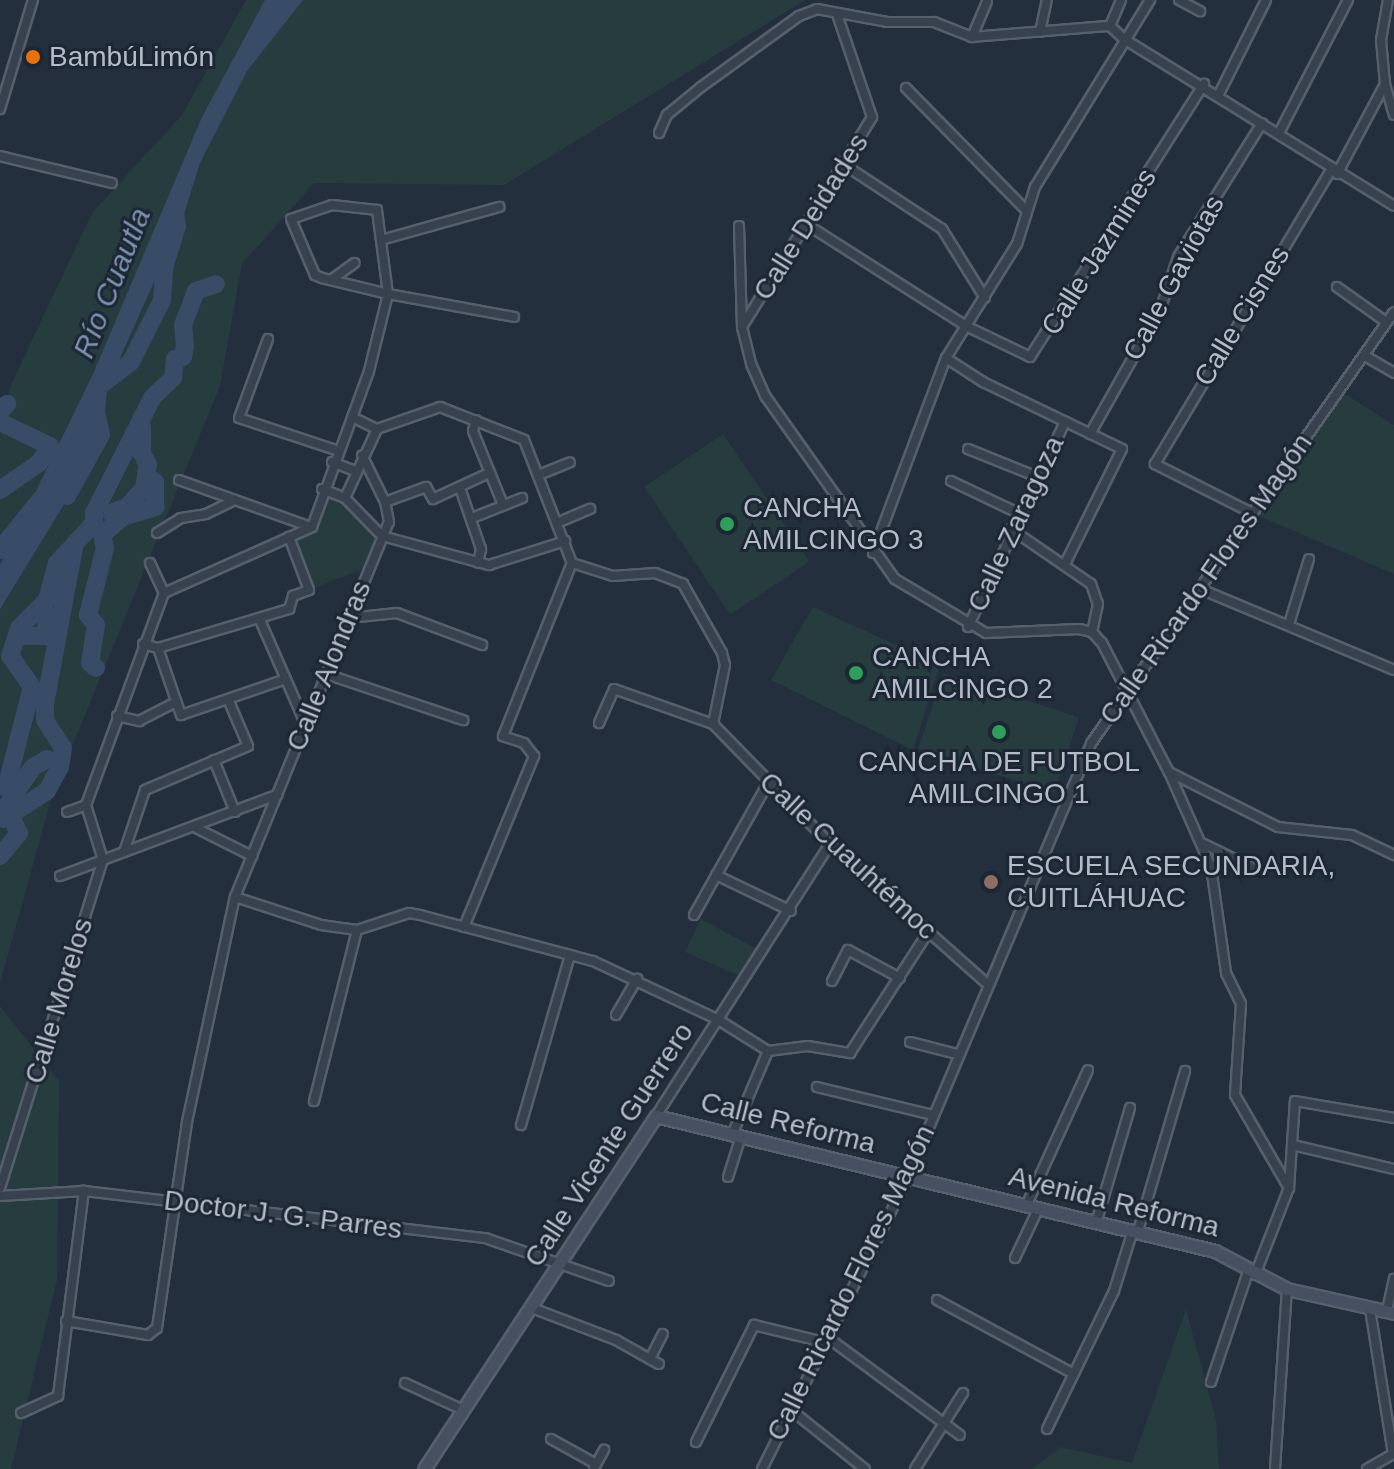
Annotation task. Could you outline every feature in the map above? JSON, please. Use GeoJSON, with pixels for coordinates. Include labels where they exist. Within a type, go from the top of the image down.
{"type":"FeatureCollection","features":[{"type":"Feature","properties":{"kind":"street"},"geometry":{"type":"LineString","coordinates":[[0,109],[33,0]]}},
{"type":"Feature","properties":{"kind":"street"},"geometry":{"type":"LineString","coordinates":[[1040,32],[1047,0]]}},
{"type":"Feature","properties":{"kind":"street"},"geometry":{"type":"LineString","coordinates":[[1110,26],[1121,0]]}},
{"type":"Feature","properties":{"kind":"street"},"geometry":{"type":"LineString","coordinates":[[873,553],[946,358],[1017,244],[1026,210],[1124,39],[1150,0]]}},
{"type":"Feature","properties":{"kind":"street"},"geometry":{"type":"LineString","coordinates":[[1179,0],[1200,11]]}},
{"type":"Feature","properties":{"kind":"street"},"geometry":{"type":"LineString","coordinates":[[1219,94],[1266,0]]}},
{"type":"Feature","properties":{"kind":"street"},"geometry":{"type":"LineString","coordinates":[[1279,133],[1348,0]]}},
{"type":"Feature","properties":{"kind":"street"},"geometry":{"type":"LineString","coordinates":[[1388,0],[1381,40],[1385,84],[1394,115]]}},
{"type":"Feature","properties":{"kind":"street"},"geometry":{"type":"LineString","coordinates":[[972,37],[987,2]]}},
{"type":"Feature","properties":{"kind":"street"},"geometry":{"type":"LineString","coordinates":[[659,133],[667,115],[701,87],[799,16],[817,9],[831,8],[934,22],[972,37],[1110,26],[1124,39],[1204,84],[1334,172],[1394,206]]}},
{"type":"Feature","properties":{"kind":"street","name":"Calle Deidades"},"geometry":{"type":"LineString","coordinates":[[742,327],[806,224],[840,162],[872,117],[831,8]]}},
{"type":"Feature","properties":{"kind":"street","name":"Calle Jazmines"},"geometry":{"type":"LineString","coordinates":[[806,224],[966,326],[1026,357],[1035,354],[1204,84]]}},
{"type":"Feature","properties":{"kind":"street","name":"Calle Cisnes"},"geometry":{"type":"LineString","coordinates":[[1252,513],[1155,464],[1385,84]]}},
{"type":"Feature","properties":{"kind":"street"},"geometry":{"type":"LineString","coordinates":[[906,88],[1026,210]]}},
{"type":"Feature","properties":{"kind":"street","name":"Calle Gaviotas"},"geometry":{"type":"LineString","coordinates":[[1090,434],[1160,310],[1178,257],[1262,123]]}},
{"type":"Feature","properties":{"kind":"street"},"geometry":{"type":"LineString","coordinates":[[0,156],[112,183]]}},
{"type":"Feature","properties":{"kind":"street"},"geometry":{"type":"LineString","coordinates":[[840,162],[942,229],[985,298]]}},
{"type":"Feature","properties":{"kind":"street"},"geometry":{"type":"LineString","coordinates":[[312,527],[336,450],[352,417],[388,294],[377,210],[332,205],[291,219],[315,275],[388,294],[514,317]]}},
{"type":"Feature","properties":{"kind":"street"},"geometry":{"type":"LineString","coordinates":[[381,240],[499,207]]}},
{"type":"Feature","properties":{"kind":"street"},"geometry":{"type":"LineString","coordinates":[[739,226],[742,327],[766,397],[873,553],[895,579],[968,627],[986,633],[1092,632]]}},
{"type":"Feature","properties":{"kind":"street"},"geometry":{"type":"LineString","coordinates":[[330,280],[354,263]]}},
{"type":"Feature","properties":{"kind":"street"},"geometry":{"type":"LineString","coordinates":[[1337,287],[1386,322]]}},
{"type":"Feature","properties":{"kind":"street","name":"Calle Ricardo Flores Magón"},"geometry":{"type":"LineString","coordinates":[[762,1469],[908,1177],[957,1054],[1092,742],[1394,312]]}},
{"type":"Feature","properties":{"kind":"street"},"geometry":{"type":"LineString","coordinates":[[268,339],[239,418],[336,450]]}},
{"type":"Feature","properties":{"kind":"street"},"geometry":{"type":"LineString","coordinates":[[1365,356],[1394,373]]}},
{"type":"Feature","properties":{"kind":"street"},"geometry":{"type":"LineString","coordinates":[[946,358],[1122,449],[1066,562]]}},
{"type":"Feature","properties":{"kind":"street"},"geometry":{"type":"LineString","coordinates":[[345,498],[362,455],[377,429],[440,407],[524,440],[541,474],[572,563],[503,736],[524,743],[534,756],[464,927]]}},
{"type":"Feature","properties":{"kind":"street"},"geometry":{"type":"LineString","coordinates":[[352,417],[377,429]]}},
{"type":"Feature","properties":{"kind":"street"},"geometry":{"type":"LineString","coordinates":[[476,420],[473,431],[503,505]]}},
{"type":"Feature","properties":{"kind":"street","name":"Calle Zaragoza"},"geometry":{"type":"LineString","coordinates":[[968,627],[1035,476],[1065,422]]}},
{"type":"Feature","properties":{"kind":"street"},"geometry":{"type":"LineString","coordinates":[[968,449],[1035,476]]}},
{"type":"Feature","properties":{"kind":"street"},"geometry":{"type":"LineString","coordinates":[[362,455],[385,502],[426,487],[433,499],[489,473]]}},
{"type":"Feature","properties":{"kind":"street"},"geometry":{"type":"LineString","coordinates":[[332,462],[355,471]]}},
{"type":"Feature","properties":{"kind":"street"},"geometry":{"type":"LineString","coordinates":[[541,474],[570,462]]}},
{"type":"Feature","properties":{"kind":"street"},"geometry":{"type":"LineString","coordinates":[[179,480],[312,527]]}},
{"type":"Feature","properties":{"kind":"street"},"geometry":{"type":"LineString","coordinates":[[951,481],[1018,513]]}},
{"type":"Feature","properties":{"kind":"street"},"geometry":{"type":"LineString","coordinates":[[460,488],[481,549],[478,563]]}},
{"type":"Feature","properties":{"kind":"street"},"geometry":{"type":"LineString","coordinates":[[322,489],[345,498],[382,536],[478,563],[489,565],[565,541]]}},
{"type":"Feature","properties":{"kind":"street"},"geometry":{"type":"LineString","coordinates":[[472,518],[522,498]]}},
{"type":"Feature","properties":{"kind":"street"},"geometry":{"type":"LineString","coordinates":[[157,533],[181,518],[206,514],[235,500]]}},
{"type":"Feature","properties":{"kind":"street","name":"Calle Alondras"},"geometry":{"type":"LineString","coordinates":[[66,1321],[154,1333],[205,1025],[235,897],[389,522],[385,502]]}},
{"type":"Feature","properties":{"kind":"street"},"geometry":{"type":"LineString","coordinates":[[559,522],[590,509]]}},
{"type":"Feature","properties":{"kind":"street"},"geometry":{"type":"LineString","coordinates":[[103,860],[86,805],[164,593],[312,527]]}},
{"type":"Feature","properties":{"kind":"street"},"geometry":{"type":"LineString","coordinates":[[1011,529],[1066,562],[1097,593],[1092,632],[1126,690],[1203,843],[1216,892],[1226,973],[1241,1004],[1235,1095],[1289,1188]]}},
{"type":"Feature","properties":{"kind":"street"},"geometry":{"type":"LineString","coordinates":[[143,644],[158,648],[289,609],[293,596],[309,590],[289,537]]}},
{"type":"Feature","properties":{"kind":"street"},"geometry":{"type":"LineString","coordinates":[[1289,624],[1309,559]]}},
{"type":"Feature","properties":{"kind":"street"},"geometry":{"type":"LineString","coordinates":[[150,563],[164,593]]}},
{"type":"Feature","properties":{"kind":"street"},"geometry":{"type":"LineString","coordinates":[[572,563],[613,576],[655,573],[683,584],[725,665],[713,724],[614,689],[599,723]]}},
{"type":"Feature","properties":{"kind":"street"},"geometry":{"type":"LineString","coordinates":[[1198,588],[1394,670]]}},
{"type":"Feature","properties":{"kind":"street"},"geometry":{"type":"LineString","coordinates":[[349,618],[397,613],[482,645]]}},
{"type":"Feature","properties":{"kind":"street"},"geometry":{"type":"LineString","coordinates":[[260,620],[305,723]]}},
{"type":"Feature","properties":{"kind":"street"},"geometry":{"type":"LineString","coordinates":[[158,648],[181,715],[286,679]]}},
{"type":"Feature","properties":{"kind":"street"},"geometry":{"type":"LineString","coordinates":[[326,674],[463,720]]}},
{"type":"Feature","properties":{"kind":"street"},"geometry":{"type":"LineString","coordinates":[[124,852],[145,790],[248,746],[228,699]]}},
{"type":"Feature","properties":{"kind":"street"},"geometry":{"type":"LineString","coordinates":[[117,716],[139,721],[176,702]]}},
{"type":"Feature","properties":{"kind":"street","name":"Calle Cuauhtémoc"},"geometry":{"type":"LineString","coordinates":[[713,724],[830,844],[987,984]]}},
{"type":"Feature","properties":{"kind":"street"},"geometry":{"type":"LineString","coordinates":[[214,760],[235,812]]}},
{"type":"Feature","properties":{"kind":"street"},"geometry":{"type":"LineString","coordinates":[[1169,772],[1278,827],[1352,835],[1394,855]]}},
{"type":"Feature","properties":{"kind":"street"},"geometry":{"type":"LineString","coordinates":[[694,915],[768,783]]}},
{"type":"Feature","properties":{"kind":"street"},"geometry":{"type":"LineString","coordinates":[[60,876],[196,828],[277,795]]}},
{"type":"Feature","properties":{"kind":"street"},"geometry":{"type":"LineString","coordinates":[[67,812],[86,805]]}},
{"type":"Feature","properties":{"kind":"street"},"geometry":{"type":"LineString","coordinates":[[196,828],[252,856]]}},
{"type":"Feature","properties":{"kind":"street"},"geometry":{"type":"LineString","coordinates":[[1203,843],[1255,869]]}},
{"type":"Feature","properties":{"kind":"street","name":"Calle Vicente Guerrero"},"geometry":{"type":"LineString","coordinates":[[424,1469],[563,1263],[717,1019],[791,911],[830,844]]}},
{"type":"Feature","properties":{"kind":"street","name":"Calle Morelos"},"geometry":{"type":"LineString","coordinates":[[0,1188],[103,860]]}},
{"type":"Feature","properties":{"kind":"street"},"geometry":{"type":"LineString","coordinates":[[716,875],[791,911]]}},
{"type":"Feature","properties":{"kind":"street"},"geometry":{"type":"LineString","coordinates":[[235,897],[321,925],[357,930],[409,913],[570,955],[637,979],[717,1019],[768,1051],[808,1046],[850,1053],[929,931]]}},
{"type":"Feature","properties":{"kind":"street"},"geometry":{"type":"LineString","coordinates":[[314,1101],[357,930]]}},
{"type":"Feature","properties":{"kind":"street"},"geometry":{"type":"LineString","coordinates":[[832,981],[848,950],[900,978]]}},
{"type":"Feature","properties":{"kind":"street"},"geometry":{"type":"LineString","coordinates":[[521,1125],[570,955]]}},
{"type":"Feature","properties":{"kind":"street"},"geometry":{"type":"LineString","coordinates":[[616,1015],[637,979]]}},
{"type":"Feature","properties":{"kind":"street"},"geometry":{"type":"LineString","coordinates":[[910,1042],[957,1054]]}},
{"type":"Feature","properties":{"kind":"street"},"geometry":{"type":"LineString","coordinates":[[728,1177],[736,1135],[768,1051]]}},
{"type":"Feature","properties":{"kind":"street"},"geometry":{"type":"LineString","coordinates":[[1015,1258],[1033,1205],[1088,1070]]}},
{"type":"Feature","properties":{"kind":"street"},"geometry":{"type":"LineString","coordinates":[[1047,1429],[1114,1291],[1136,1231],[1185,1071]]}},
{"type":"Feature","properties":{"kind":"street"},"geometry":{"type":"LineString","coordinates":[[817,1087],[933,1115]]}},
{"type":"Feature","properties":{"kind":"street"},"geometry":{"type":"LineString","coordinates":[[1211,1382],[1252,1272],[1289,1188],[1295,1101],[1394,1118]]}},
{"type":"Feature","properties":{"kind":"street"},"geometry":{"type":"LineString","coordinates":[[1097,1220],[1130,1108]]}},
{"type":"Feature","properties":{"kind":"street","name":"Calle Reforma"},"geometry":{"type":"LineString","coordinates":[[656,1116],[908,1177]]}},
{"type":"Feature","properties":{"kind":"street"},"geometry":{"type":"LineString","coordinates":[[1293,1145],[1394,1169]]}},
{"type":"Feature","properties":{"kind":"street","name":"Avenida Reforma"},"geometry":{"type":"LineString","coordinates":[[908,1177],[1097,1220],[1215,1251],[1287,1289],[1390,1312]]}},
{"type":"Feature","properties":{"kind":"street"},"geometry":{"type":"LineString","coordinates":[[21,1413],[58,1396],[84,1191]]}},
{"type":"Feature","properties":{"kind":"street","name":"Doctor J. G. Parres"},"geometry":{"type":"LineString","coordinates":[[0,1196],[84,1191],[485,1238],[609,1281]]}},
{"type":"Feature","properties":{"kind":"street"},"geometry":{"type":"LineString","coordinates":[[1390,1312],[1394,1279]]}},
{"type":"Feature","properties":{"kind":"street"},"geometry":{"type":"LineString","coordinates":[[1275,1469],[1287,1289]]}},
{"type":"Feature","properties":{"kind":"street"},"geometry":{"type":"LineString","coordinates":[[937,1300],[1072,1373]]}},
{"type":"Feature","properties":{"kind":"street"},"geometry":{"type":"LineString","coordinates":[[532,1308],[659,1364]]}},
{"type":"Feature","properties":{"kind":"street"},"geometry":{"type":"LineString","coordinates":[[1367,1469],[1393,1454],[1391,1421],[1370,1309]]}},
{"type":"Feature","properties":{"kind":"street"},"geometry":{"type":"LineString","coordinates":[[696,1442],[754,1325],[826,1340],[960,1435]]}},
{"type":"Feature","properties":{"kind":"street"},"geometry":{"type":"LineString","coordinates":[[650,1359],[663,1334]]}},
{"type":"Feature","properties":{"kind":"street"},"geometry":{"type":"LineString","coordinates":[[405,1383],[463,1410]]}},
{"type":"Feature","properties":{"kind":"street"},"geometry":{"type":"LineString","coordinates":[[915,1469],[941,1422],[963,1393]]}},
{"type":"Feature","properties":{"kind":"street"},"geometry":{"type":"LineString","coordinates":[[790,1409],[865,1469]]}},
{"type":"Feature","properties":{"kind":"street"},"geometry":{"type":"LineString","coordinates":[[551,1439],[595,1467],[604,1450]]}},
{"type":"Feature","properties":{"kind":"green space"},"geometry":{"type":"Polygon","coordinates":[[[246,0],[805,0],[504,185],[314,183],[242,264],[220,386],[53,793],[0,983],[0,437],[10,387],[92,213],[182,115],[246,0]]]}},
{"type":"Feature","properties":{"kind":"green space"},"geometry":{"type":"Polygon","coordinates":[[[1340,391],[1394,425],[1394,574],[1252,513],[1340,391]]]}},
{"type":"Feature","properties":{"kind":"green space","name":"CANCHA AMILCINGO 3"},"geometry":{"type":"Polygon","coordinates":[[[723,434],[809,562],[730,615],[644,487],[723,434]]]}},
{"type":"Feature","properties":{"kind":"green space"},"geometry":{"type":"Polygon","coordinates":[[[322,489],[345,498],[382,536],[370,566],[309,590],[289,537],[312,527],[322,489]]]}},
{"type":"Feature","properties":{"kind":"green space","name":"CANCHA AMILCINGO 2"},"geometry":{"type":"Polygon","coordinates":[[[813,607],[940,665],[913,750],[771,680],[813,607]]]}},
{"type":"Feature","properties":{"kind":"green space","name":"CANCHA DE FUTBOL AMILCINGO 1"},"geometry":{"type":"Polygon","coordinates":[[[943,673],[1079,717],[1054,793],[918,749],[943,673]]]}},
{"type":"Feature","properties":{"kind":"green space"},"geometry":{"type":"Polygon","coordinates":[[[701,919],[764,953],[747,979],[685,952],[701,919]]]}},
{"type":"Feature","properties":{"kind":"green space"},"geometry":{"type":"Polygon","coordinates":[[[0,1006],[59,1081],[57,1280],[11,1469],[0,1469],[0,1006]]]}},
{"type":"Feature","properties":{"kind":"green space"},"geometry":{"type":"Polygon","coordinates":[[[1186,1309],[1216,1420],[1219,1469],[1032,1469],[1060,1447],[1132,1463],[1186,1309]]]}},
{"type":"Feature","properties":{"kind":"water"},"geometry":{"type":"Polygon","coordinates":[[[265,0],[303,0],[247,71],[200,163],[183,217],[104,394],[76,485],[0,609],[0,565],[93,374],[202,117],[265,0]]]}},
{"type":"Feature","properties":{"kind":"waterway"},"geometry":{"type":"LineString","coordinates":[[67,496],[101,435],[96,411],[98,387],[131,362],[162,300],[164,268],[177,226],[175,212]]}},
{"type":"Feature","properties":{"kind":"waterway"},"geometry":{"type":"LineString","coordinates":[[6,788],[32,687],[10,656],[19,628],[47,600],[57,563],[94,523],[94,513],[152,398],[173,378],[175,359],[183,357],[183,325],[196,291],[216,284]]}},
{"type":"Feature","properties":{"kind":"waterway"},"geometry":{"type":"LineString","coordinates":[[0,412],[7,404]]}},
{"type":"Feature","properties":{"kind":"waterway"},"geometry":{"type":"LineString","coordinates":[[0,422],[50,446],[39,463],[0,490]]}},
{"type":"Feature","properties":{"kind":"waterway"},"geometry":{"type":"LineString","coordinates":[[111,513],[127,507],[144,488],[148,464],[142,454],[142,427]]}},
{"type":"Feature","properties":{"kind":"waterway"},"geometry":{"type":"LineString","coordinates":[[96,668],[90,663],[96,625],[88,615],[105,548],[102,535],[123,517],[155,507],[155,482],[148,477]]}},
{"type":"Feature","properties":{"kind":"waterway"},"geometry":{"type":"LineString","coordinates":[[0,550],[40,500]]}},
{"type":"Feature","properties":{"kind":"waterway"},"geometry":{"type":"LineString","coordinates":[[4,819],[47,791],[60,767],[63,748],[45,720],[45,704],[74,547]]}},
{"type":"Feature","properties":{"kind":"waterway"},"geometry":{"type":"LineString","coordinates":[[17,636],[46,636],[47,613]]}},
{"type":"Feature","properties":{"kind":"waterway"},"geometry":{"type":"LineString","coordinates":[[0,856],[19,833],[6,807],[33,767],[47,759]]}},
{"type":"Feature","properties":{"kind":"place","name":"BambúLimón"},"geometry":{"type":"Point","coordinates":[33,57]}},
{"type":"Feature","properties":{"kind":"place","name":"CANCHA AMILCINGO 3"},"geometry":{"type":"Point","coordinates":[727,524]}},
{"type":"Feature","properties":{"kind":"place","name":"CANCHA AMILCINGO 2"},"geometry":{"type":"Point","coordinates":[856,673]}},
{"type":"Feature","properties":{"kind":"place","name":"CANCHA DE FUTBOL AMILCINGO 1"},"geometry":{"type":"Point","coordinates":[999,732]}},
{"type":"Feature","properties":{"kind":"place","name":"ESCUELA SECUNDARIA, CUITLÁHUAC"},"geometry":{"type":"Point","coordinates":[991,882]}},
{"type":"Feature","properties":{"kind":"water label","name":"Río Cuautla"},"geometry":{"type":"Point","coordinates":[112,283]}}]}
